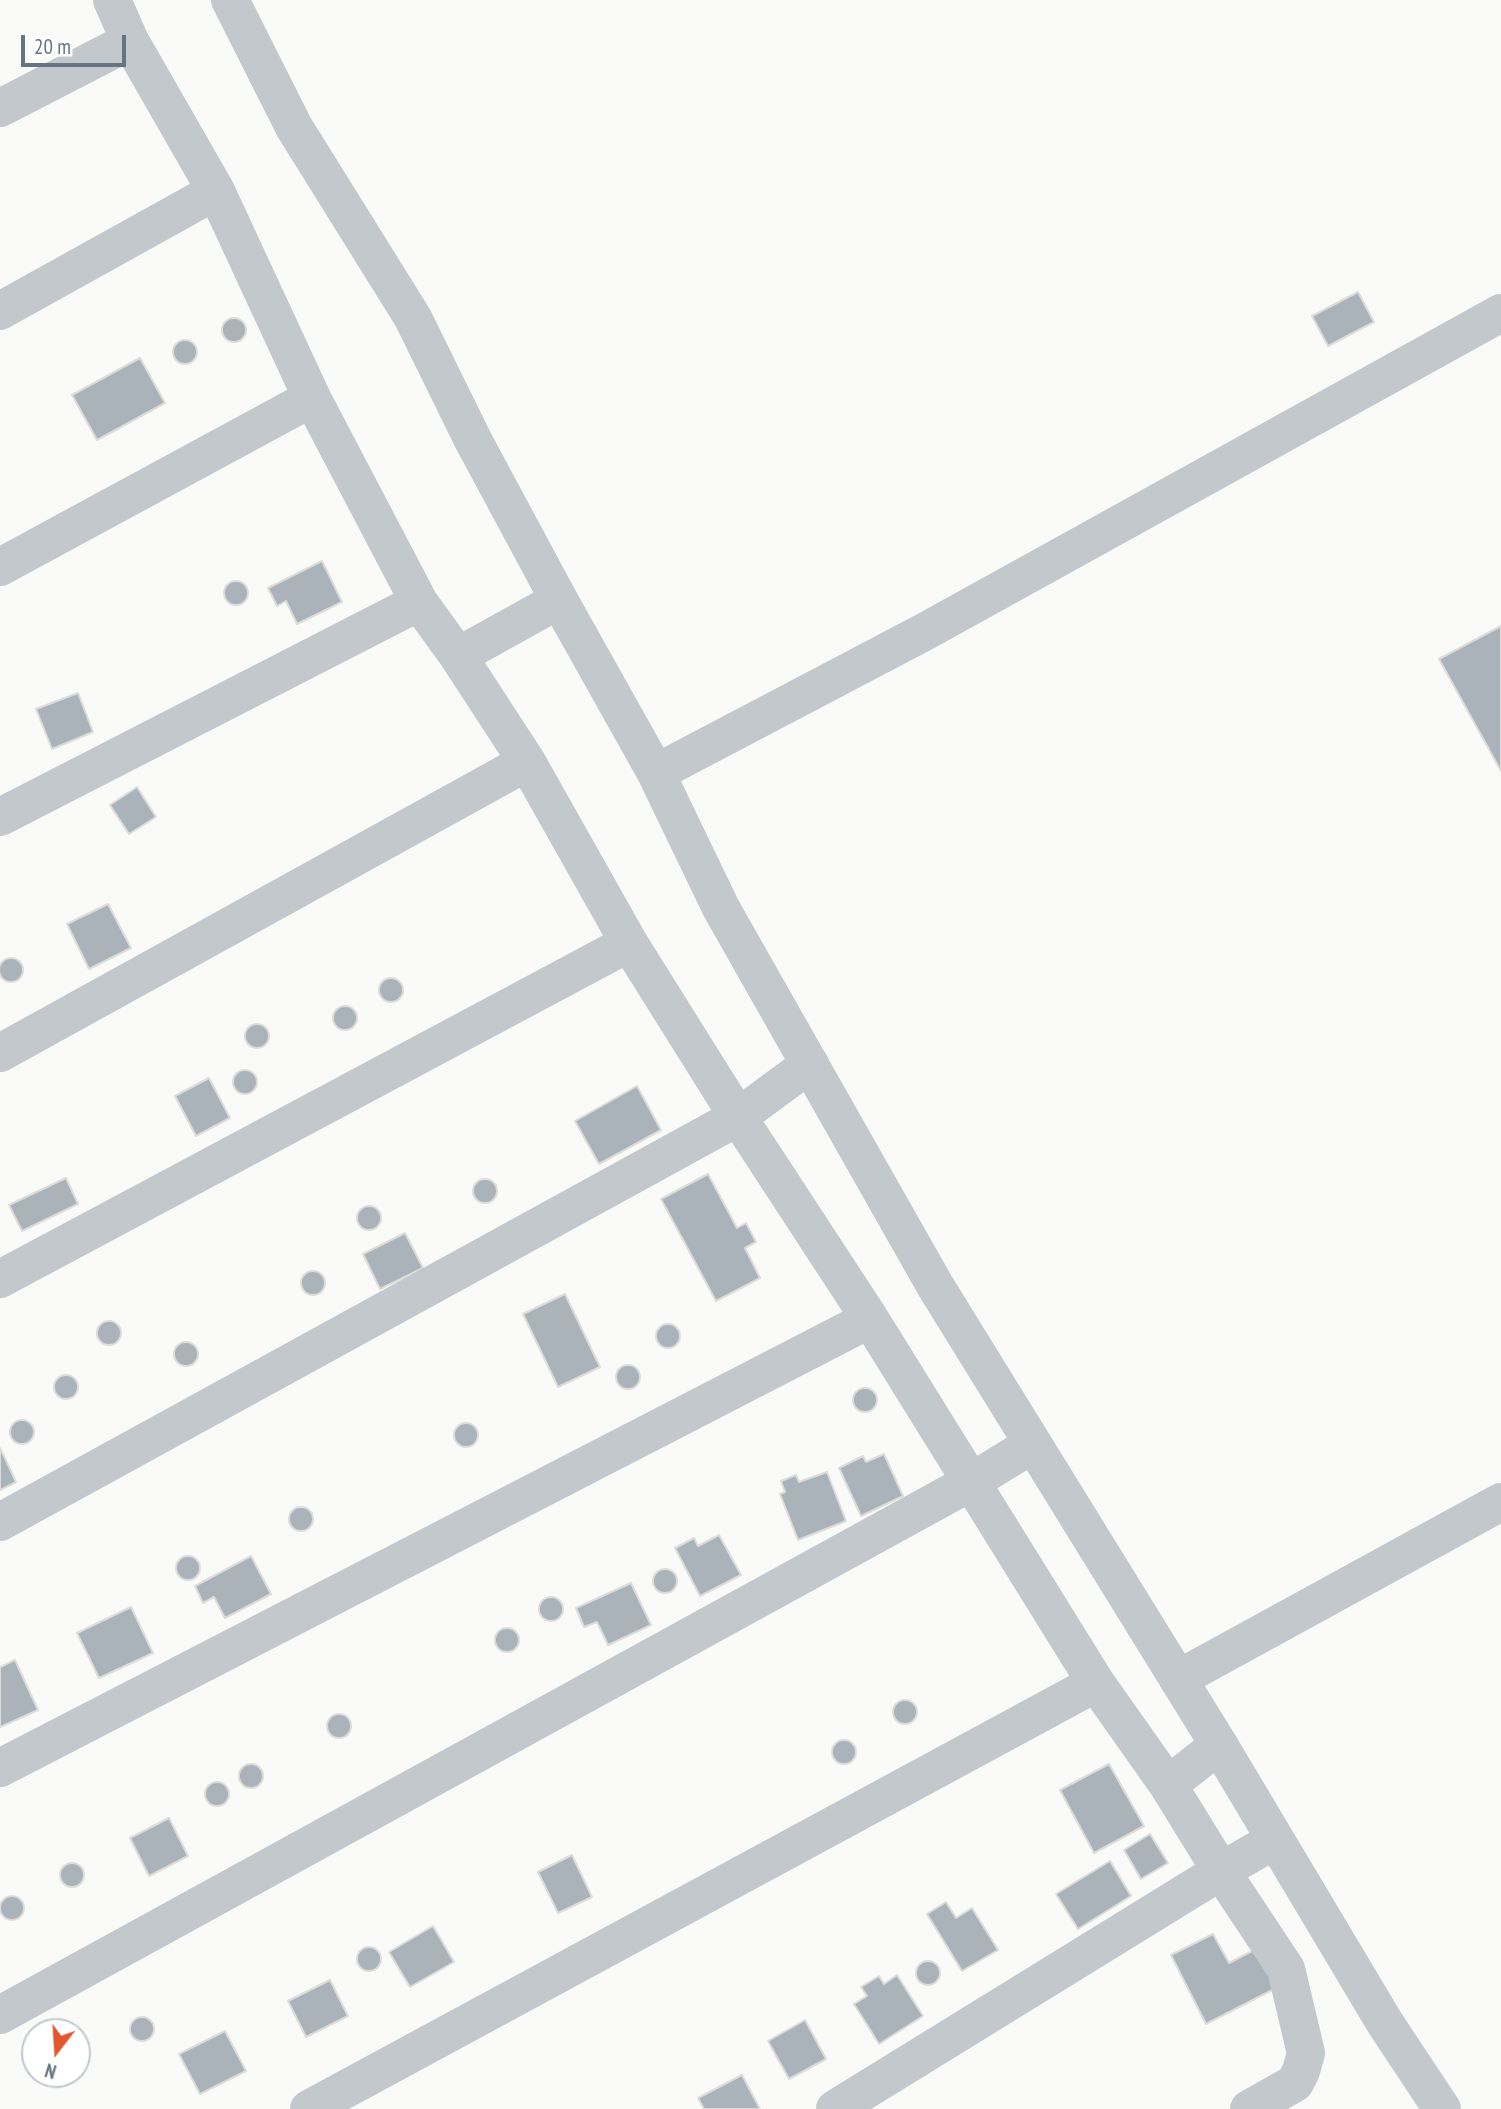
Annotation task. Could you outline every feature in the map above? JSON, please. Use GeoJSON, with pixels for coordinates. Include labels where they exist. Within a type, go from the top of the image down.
{"type":"FeatureCollection","features":[{"type":"Feature","properties":{"kind":"street"},"geometry":{"type":"LineString","coordinates":[[112,0],[130,41],[216,191],[312,398],[419,602],[458,656],[527,762],[629,943],[870,1319],[1096,1683],[1168,1785],[1286,1969],[1306,2053],[1295,2083],[1249,2109]]}},
{"type":"Feature","properties":{"kind":"street"},"geometry":{"type":"LineString","coordinates":[[230,0],[294,127],[413,318],[473,440],[656,773],[721,908],[936,1287],[1219,1745],[1385,2023],[1442,2109]]}},
{"type":"Feature","properties":{"kind":"street"},"geometry":{"type":"LineString","coordinates":[[0,108],[130,41]]}},
{"type":"Feature","properties":{"kind":"street"},"geometry":{"type":"LineString","coordinates":[[0,311],[216,191]]}},
{"type":"Feature","properties":{"kind":"street"},"geometry":{"type":"LineString","coordinates":[[656,773],[938,625],[1501,313]]}},
{"type":"Feature","properties":{"kind":"street"},"geometry":{"type":"LineString","coordinates":[[0,567],[312,398]]}},
{"type":"Feature","properties":{"kind":"street"},"geometry":{"type":"LineString","coordinates":[[458,656],[559,600]]}},
{"type":"Feature","properties":{"kind":"street"},"geometry":{"type":"LineString","coordinates":[[0,817],[419,602]]}},
{"type":"Feature","properties":{"kind":"street"},"geometry":{"type":"LineString","coordinates":[[0,1053],[527,762]]}},
{"type":"Feature","properties":{"kind":"street"},"geometry":{"type":"LineString","coordinates":[[0,1279],[629,943]]}},
{"type":"Feature","properties":{"kind":"street"},"geometry":{"type":"LineString","coordinates":[[0,1522],[738,1116],[810,1064]]}},
{"type":"Feature","properties":{"kind":"street"},"geometry":{"type":"LineString","coordinates":[[0,1768],[870,1319]]}},
{"type":"Feature","properties":{"kind":"street"},"geometry":{"type":"LineString","coordinates":[[0,2015],[971,1482],[1033,1444]]}},
{"type":"Feature","properties":{"kind":"street"},"geometry":{"type":"LineString","coordinates":[[1178,1679],[1501,1502]]}},
{"type":"Feature","properties":{"kind":"street"},"geometry":{"type":"LineString","coordinates":[[309,2109],[1096,1683]]}},
{"type":"Feature","properties":{"kind":"street"},"geometry":{"type":"LineString","coordinates":[[1168,1785],[1219,1745]]}},
{"type":"Feature","properties":{"kind":"street"},"geometry":{"type":"LineString","coordinates":[[835,2109],[1221,1871],[1276,1840]]}},
{"type":"Feature","properties":{"kind":"building"},"geometry":{"type":"Polygon","coordinates":[[[1358,292],[1374,322],[1328,346],[1312,316],[1358,292]]]}},
{"type":"Feature","properties":{"kind":"building"},"geometry":{"type":"Polygon","coordinates":[[[234,318],[245,325],[246,330],[239,341],[234,342],[223,335],[222,330],[229,319],[234,318]]]}},
{"type":"Feature","properties":{"kind":"building"},"geometry":{"type":"Polygon","coordinates":[[[185,340],[196,347],[197,352],[190,363],[185,364],[174,357],[173,352],[180,341],[185,340]]]}},
{"type":"Feature","properties":{"kind":"building"},"geometry":{"type":"Polygon","coordinates":[[[140,358],[165,403],[97,440],[72,395],[140,358]]]}},
{"type":"Feature","properties":{"kind":"building"},"geometry":{"type":"Polygon","coordinates":[[[322,561],[342,602],[297,624],[286,601],[277,606],[268,588],[322,561]]]}},
{"type":"Feature","properties":{"kind":"building"},"geometry":{"type":"Polygon","coordinates":[[[236,581],[247,588],[248,593],[241,604],[236,605],[225,598],[224,593],[231,582],[236,581]]]}},
{"type":"Feature","properties":{"kind":"building"},"geometry":{"type":"Polygon","coordinates":[[[1501,626],[1501,771],[1439,659],[1501,626]]]}},
{"type":"Feature","properties":{"kind":"building"},"geometry":{"type":"Polygon","coordinates":[[[78,693],[93,732],[52,749],[36,709],[78,693]]]}},
{"type":"Feature","properties":{"kind":"building"},"geometry":{"type":"Polygon","coordinates":[[[137,787],[156,817],[129,834],[110,805],[137,787]]]}},
{"type":"Feature","properties":{"kind":"building"},"geometry":{"type":"Polygon","coordinates":[[[108,904],[131,948],[89,969],[67,924],[108,904]]]}},
{"type":"Feature","properties":{"kind":"building"},"geometry":{"type":"Polygon","coordinates":[[[11,958],[22,965],[23,970],[16,981],[11,982],[0,975],[-1,970],[6,959],[11,958]]]}},
{"type":"Feature","properties":{"kind":"building"},"geometry":{"type":"Polygon","coordinates":[[[391,978],[402,985],[403,990],[396,1001],[391,1002],[380,995],[379,990],[386,979],[391,978]]]}},
{"type":"Feature","properties":{"kind":"building"},"geometry":{"type":"Polygon","coordinates":[[[345,1006],[356,1013],[357,1018],[350,1029],[345,1030],[334,1023],[333,1018],[340,1007],[345,1006]]]}},
{"type":"Feature","properties":{"kind":"building"},"geometry":{"type":"Polygon","coordinates":[[[257,1024],[268,1031],[269,1036],[262,1047],[257,1048],[246,1041],[245,1036],[252,1025],[257,1024]]]}},
{"type":"Feature","properties":{"kind":"building"},"geometry":{"type":"Polygon","coordinates":[[[245,1070],[256,1077],[257,1082],[250,1093],[245,1094],[234,1087],[233,1082],[240,1071],[245,1070]]]}},
{"type":"Feature","properties":{"kind":"building"},"geometry":{"type":"Polygon","coordinates":[[[209,1078],[230,1118],[196,1136],[175,1096],[209,1078]]]}},
{"type":"Feature","properties":{"kind":"building"},"geometry":{"type":"Polygon","coordinates":[[[637,1086],[661,1130],[599,1164],[575,1121],[637,1086]]]}},
{"type":"Feature","properties":{"kind":"building"},"geometry":{"type":"Polygon","coordinates":[[[708,1174],[737,1228],[746,1223],[756,1242],[745,1248],[760,1278],[716,1301],[661,1199],[708,1174]]]}},
{"type":"Feature","properties":{"kind":"building"},"geometry":{"type":"Polygon","coordinates":[[[66,1178],[78,1204],[22,1231],[9,1205],[66,1178]]]}},
{"type":"Feature","properties":{"kind":"building"},"geometry":{"type":"Polygon","coordinates":[[[485,1179],[496,1186],[497,1191],[490,1202],[485,1203],[474,1196],[473,1191],[480,1180],[485,1179]]]}},
{"type":"Feature","properties":{"kind":"building"},"geometry":{"type":"Polygon","coordinates":[[[369,1206],[380,1213],[381,1218],[374,1229],[369,1230],[358,1223],[357,1218],[364,1207],[369,1206]]]}},
{"type":"Feature","properties":{"kind":"building"},"geometry":{"type":"Polygon","coordinates":[[[405,1233],[423,1268],[380,1289],[363,1254],[405,1233]]]}},
{"type":"Feature","properties":{"kind":"building"},"geometry":{"type":"Polygon","coordinates":[[[313,1271],[324,1278],[325,1283],[318,1294],[313,1295],[302,1288],[301,1283],[308,1272],[313,1271]]]}},
{"type":"Feature","properties":{"kind":"building"},"geometry":{"type":"Polygon","coordinates":[[[565,1294],[600,1367],[558,1387],[523,1314],[565,1294]]]}},
{"type":"Feature","properties":{"kind":"building"},"geometry":{"type":"Polygon","coordinates":[[[109,1321],[120,1328],[121,1333],[114,1344],[109,1345],[98,1338],[97,1333],[104,1322],[109,1321]]]}},
{"type":"Feature","properties":{"kind":"building"},"geometry":{"type":"Polygon","coordinates":[[[668,1324],[679,1331],[680,1336],[673,1347],[668,1348],[657,1341],[656,1336],[663,1325],[668,1324]]]}},
{"type":"Feature","properties":{"kind":"building"},"geometry":{"type":"Polygon","coordinates":[[[186,1342],[197,1349],[198,1354],[191,1365],[186,1366],[175,1359],[174,1354],[181,1343],[186,1342]]]}},
{"type":"Feature","properties":{"kind":"building"},"geometry":{"type":"Polygon","coordinates":[[[628,1365],[639,1372],[640,1377],[633,1388],[628,1389],[617,1382],[616,1377],[623,1366],[628,1365]]]}},
{"type":"Feature","properties":{"kind":"building"},"geometry":{"type":"Polygon","coordinates":[[[66,1375],[77,1382],[78,1387],[71,1398],[66,1399],[55,1392],[54,1387],[61,1376],[66,1375]]]}},
{"type":"Feature","properties":{"kind":"building"},"geometry":{"type":"Polygon","coordinates":[[[865,1388],[876,1395],[877,1400],[870,1411],[865,1412],[854,1405],[853,1400],[860,1389],[865,1388]]]}},
{"type":"Feature","properties":{"kind":"building"},"geometry":{"type":"Polygon","coordinates":[[[22,1420],[33,1427],[34,1432],[27,1443],[22,1444],[11,1437],[10,1432],[17,1421],[22,1420]]]}},
{"type":"Feature","properties":{"kind":"building"},"geometry":{"type":"Polygon","coordinates":[[[466,1423],[477,1430],[478,1435],[471,1446],[466,1447],[455,1440],[454,1435],[461,1424],[466,1423]]]}},
{"type":"Feature","properties":{"kind":"building"},"geometry":{"type":"Polygon","coordinates":[[[0,1448],[16,1482],[0,1490],[0,1448]]]}},
{"type":"Feature","properties":{"kind":"building"},"geometry":{"type":"Polygon","coordinates":[[[884,1454],[903,1496],[861,1516],[839,1468],[863,1456],[866,1462],[884,1454]]]}},
{"type":"Feature","properties":{"kind":"building"},"geometry":{"type":"Polygon","coordinates":[[[827,1472],[846,1521],[798,1540],[780,1494],[785,1492],[781,1481],[796,1475],[799,1482],[827,1472]]]}},
{"type":"Feature","properties":{"kind":"building"},"geometry":{"type":"Polygon","coordinates":[[[301,1507],[312,1514],[313,1519],[306,1530],[301,1531],[290,1524],[289,1519],[296,1508],[301,1507]]]}},
{"type":"Feature","properties":{"kind":"building"},"geometry":{"type":"Polygon","coordinates":[[[719,1535],[741,1575],[700,1596],[675,1548],[694,1538],[698,1546],[719,1535]]]}},
{"type":"Feature","properties":{"kind":"building"},"geometry":{"type":"Polygon","coordinates":[[[188,1556],[199,1563],[200,1568],[193,1579],[188,1580],[177,1573],[176,1568],[183,1557],[188,1556]]]}},
{"type":"Feature","properties":{"kind":"building"},"geometry":{"type":"Polygon","coordinates":[[[251,1556],[271,1594],[225,1618],[214,1597],[203,1603],[195,1586],[251,1556]]]}},
{"type":"Feature","properties":{"kind":"building"},"geometry":{"type":"Polygon","coordinates":[[[665,1569],[676,1576],[677,1581],[670,1592],[665,1593],[654,1586],[653,1581],[660,1570],[665,1569]]]}},
{"type":"Feature","properties":{"kind":"building"},"geometry":{"type":"Polygon","coordinates":[[[631,1583],[651,1625],[608,1645],[597,1622],[584,1627],[576,1608],[631,1583]]]}},
{"type":"Feature","properties":{"kind":"building"},"geometry":{"type":"Polygon","coordinates":[[[551,1597],[560,1600],[563,1609],[560,1618],[551,1621],[542,1618],[539,1609],[542,1600],[551,1597]]]}},
{"type":"Feature","properties":{"kind":"building"},"geometry":{"type":"Polygon","coordinates":[[[131,1607],[153,1653],[99,1678],[77,1633],[131,1607]]]}},
{"type":"Feature","properties":{"kind":"building"},"geometry":{"type":"Polygon","coordinates":[[[507,1628],[518,1635],[519,1640],[512,1651],[507,1652],[496,1645],[495,1640],[502,1629],[507,1628]]]}},
{"type":"Feature","properties":{"kind":"building"},"geometry":{"type":"Polygon","coordinates":[[[15,1660],[38,1710],[0,1727],[0,1667],[15,1660]]]}},
{"type":"Feature","properties":{"kind":"building"},"geometry":{"type":"Polygon","coordinates":[[[905,1700],[916,1707],[917,1712],[910,1723],[905,1724],[894,1717],[893,1712],[900,1701],[905,1700]]]}},
{"type":"Feature","properties":{"kind":"building"},"geometry":{"type":"Polygon","coordinates":[[[339,1714],[350,1721],[351,1726],[344,1737],[339,1738],[328,1731],[327,1726],[334,1715],[339,1714]]]}},
{"type":"Feature","properties":{"kind":"building"},"geometry":{"type":"Polygon","coordinates":[[[844,1740],[855,1747],[856,1752],[849,1763],[844,1764],[833,1757],[832,1752],[839,1741],[844,1740]]]}},
{"type":"Feature","properties":{"kind":"building"},"geometry":{"type":"Polygon","coordinates":[[[251,1764],[262,1771],[263,1776],[256,1787],[251,1788],[240,1781],[239,1776],[246,1765],[251,1764]]]}},
{"type":"Feature","properties":{"kind":"building"},"geometry":{"type":"Polygon","coordinates":[[[1109,1764],[1144,1826],[1094,1853],[1060,1790],[1109,1764]]]}},
{"type":"Feature","properties":{"kind":"building"},"geometry":{"type":"Polygon","coordinates":[[[217,1782],[228,1789],[229,1794],[222,1805],[217,1806],[206,1799],[205,1794],[212,1783],[217,1782]]]}},
{"type":"Feature","properties":{"kind":"building"},"geometry":{"type":"Polygon","coordinates":[[[169,1818],[188,1856],[149,1876],[130,1838],[169,1818]]]}},
{"type":"Feature","properties":{"kind":"building"},"geometry":{"type":"Polygon","coordinates":[[[1150,1834],[1168,1863],[1141,1879],[1124,1850],[1150,1834]]]}},
{"type":"Feature","properties":{"kind":"building"},"geometry":{"type":"Polygon","coordinates":[[[572,1855],[592,1897],[558,1913],[538,1872],[572,1855]]]}},
{"type":"Feature","properties":{"kind":"building"},"geometry":{"type":"Polygon","coordinates":[[[1110,1861],[1131,1896],[1078,1929],[1056,1894],[1110,1861]]]}},
{"type":"Feature","properties":{"kind":"building"},"geometry":{"type":"Polygon","coordinates":[[[72,1863],[83,1870],[84,1875],[77,1886],[72,1887],[61,1880],[60,1875],[67,1864],[72,1863]]]}},
{"type":"Feature","properties":{"kind":"building"},"geometry":{"type":"Polygon","coordinates":[[[12,1896],[23,1903],[24,1908],[17,1919],[12,1920],[1,1913],[0,1908],[7,1897],[12,1896]]]}},
{"type":"Feature","properties":{"kind":"building"},"geometry":{"type":"Polygon","coordinates":[[[946,1902],[956,1918],[972,1908],[998,1950],[962,1971],[927,1914],[946,1902]]]}},
{"type":"Feature","properties":{"kind":"building"},"geometry":{"type":"Polygon","coordinates":[[[433,1926],[454,1962],[410,1987],[389,1952],[433,1926]]]}},
{"type":"Feature","properties":{"kind":"building"},"geometry":{"type":"Polygon","coordinates":[[[1213,1934],[1229,1963],[1258,1948],[1278,1987],[1206,2024],[1171,1955],[1213,1934]]]}},
{"type":"Feature","properties":{"kind":"building"},"geometry":{"type":"Polygon","coordinates":[[[369,1947],[380,1954],[381,1959],[374,1970],[369,1971],[358,1964],[357,1959],[364,1948],[369,1947]]]}},
{"type":"Feature","properties":{"kind":"building"},"geometry":{"type":"Polygon","coordinates":[[[928,1961],[939,1968],[940,1973],[933,1984],[928,1985],[917,1978],[916,1973],[923,1962],[928,1961]]]}},
{"type":"Feature","properties":{"kind":"building"},"geometry":{"type":"Polygon","coordinates":[[[897,1975],[923,2016],[879,2044],[854,2004],[867,1996],[861,1987],[879,1976],[884,1984],[897,1975]]]}},
{"type":"Feature","properties":{"kind":"building"},"geometry":{"type":"Polygon","coordinates":[[[330,1980],[348,2016],[306,2037],[288,2001],[330,1980]]]}},
{"type":"Feature","properties":{"kind":"building"},"geometry":{"type":"Polygon","coordinates":[[[142,2017],[153,2024],[154,2029],[147,2040],[142,2041],[131,2034],[130,2029],[137,2018],[142,2017]]]}},
{"type":"Feature","properties":{"kind":"building"},"geometry":{"type":"Polygon","coordinates":[[[805,2020],[826,2059],[789,2079],[768,2041],[805,2020]]]}},
{"type":"Feature","properties":{"kind":"building"},"geometry":{"type":"Polygon","coordinates":[[[225,2031],[246,2071],[200,2094],[179,2054],[225,2031]]]}},
{"type":"Feature","properties":{"kind":"building"},"geometry":{"type":"Polygon","coordinates":[[[742,2075],[760,2109],[704,2109],[698,2098],[742,2075]]]}}]}
